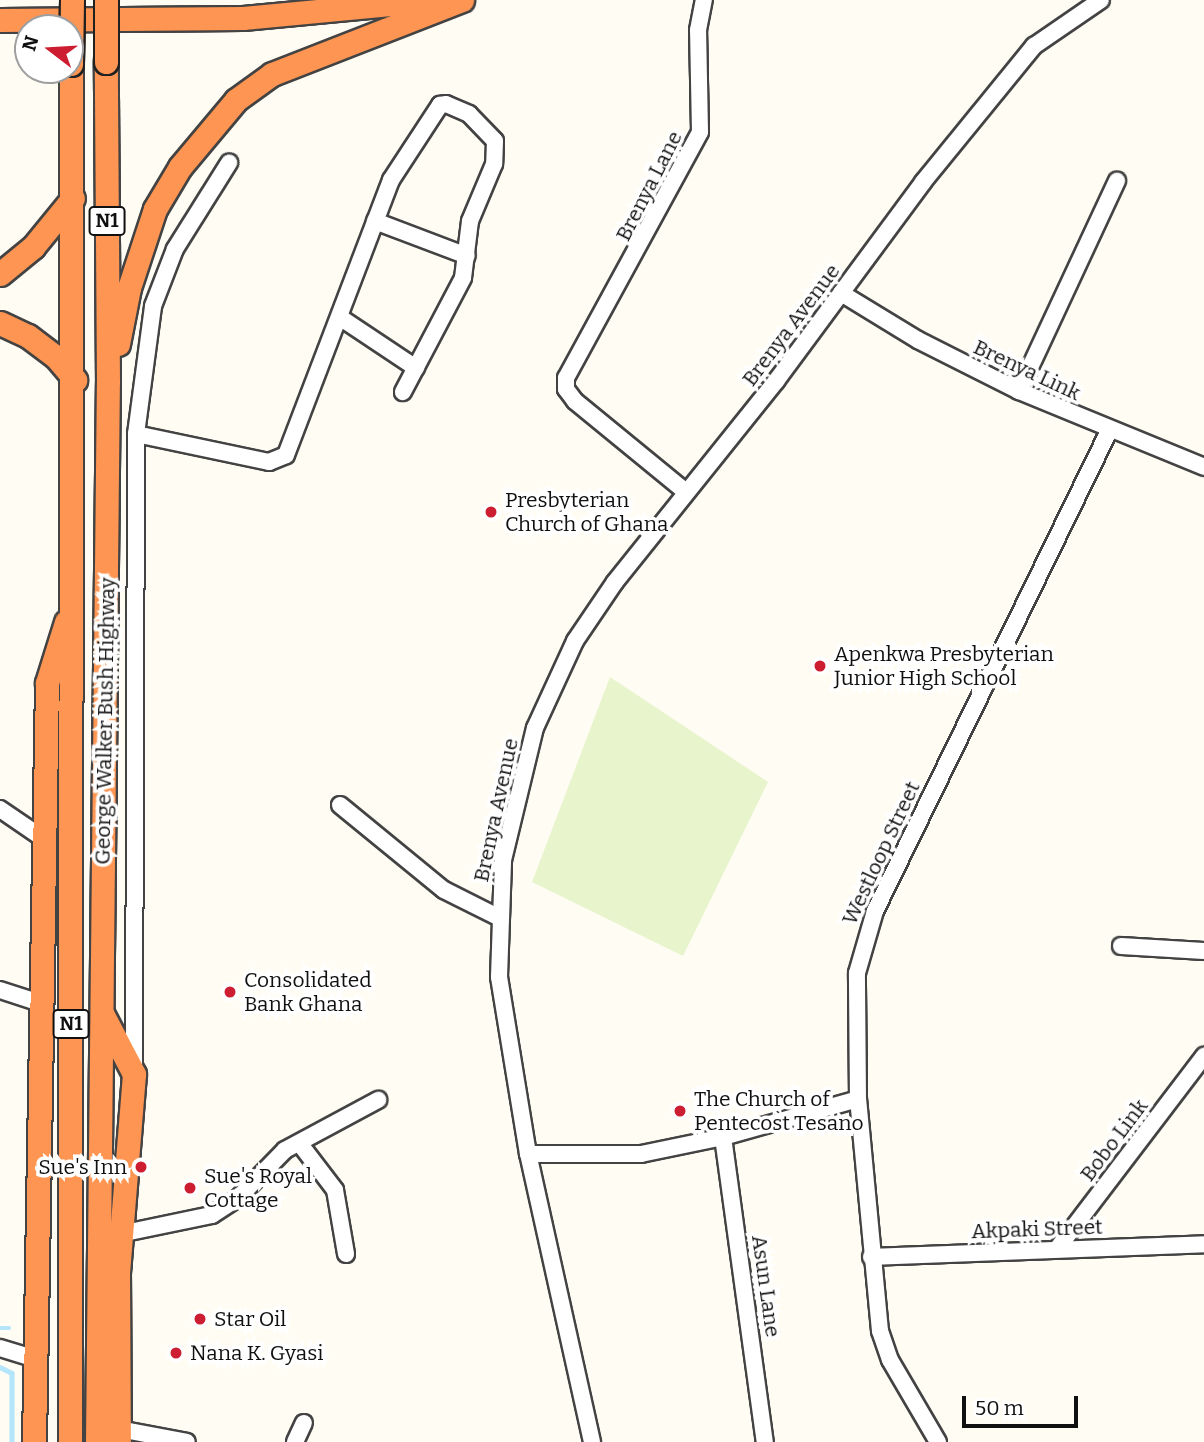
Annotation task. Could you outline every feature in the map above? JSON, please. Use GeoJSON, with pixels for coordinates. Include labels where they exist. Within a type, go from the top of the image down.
{"type":"FeatureCollection","features":[{"type":"Feature","properties":{"kind":"highway","name":"George Walker Bush Highway"},"geometry":{"type":"LineString","coordinates":[[97,1442],[108,381],[106,0]]}},
{"type":"Feature","properties":{"kind":"highway"},"geometry":{"type":"LineString","coordinates":[[243,18],[284,0]]}},
{"type":"Feature","properties":{"kind":"highway"},"geometry":{"type":"LineString","coordinates":[[0,20],[243,18],[435,0]]}},
{"type":"Feature","properties":{"kind":"highway"},"geometry":{"type":"LineString","coordinates":[[108,381],[129,288],[155,209],[180,167],[236,100],[272,74],[462,0]]}},
{"type":"Feature","properties":{"kind":"highway","name":"George Walker Bush Highway"},"geometry":{"type":"LineString","coordinates":[[71,84],[75,380],[72,606],[71,1442]]}},
{"type":"Feature","properties":{"kind":"highway"},"geometry":{"type":"LineString","coordinates":[[0,274],[33,247],[73,198]]}},
{"type":"Feature","properties":{"kind":"highway"},"geometry":{"type":"LineString","coordinates":[[0,323],[28,336],[75,380]]}},
{"type":"Feature","properties":{"kind":"highway"},"geometry":{"type":"LineString","coordinates":[[34,1442],[47,683],[72,606]]}},
{"type":"Feature","properties":{"kind":"highway"},"geometry":{"type":"LineString","coordinates":[[102,1013],[134,1073],[120,1234],[119,1436]]}},
{"type":"Feature","properties":{"kind":"street","name":"Brenya Lane"},"geometry":{"type":"LineString","coordinates":[[686,492],[566,389],[570,365],[610,302],[700,132],[698,30],[704,0]]}},
{"type":"Feature","properties":{"kind":"street","name":"Brenya Avenue"},"geometry":{"type":"LineString","coordinates":[[592,1442],[528,1154],[499,977],[498,916],[512,813],[543,709],[575,641],[686,492],[1012,69],[1048,34],[1101,0]]}},
{"type":"Feature","properties":{"kind":"street"},"geometry":{"type":"LineString","coordinates":[[136,434],[278,461],[286,455],[341,318],[391,180],[440,105],[446,104],[469,114],[495,141],[494,164],[470,221],[463,278],[403,392]]}},
{"type":"Feature","properties":{"kind":"street"},"geometry":{"type":"LineString","coordinates":[[134,1073],[136,434],[153,306],[175,249],[229,163]]}},
{"type":"Feature","properties":{"kind":"street"},"geometry":{"type":"LineString","coordinates":[[1019,391],[1117,181]]}},
{"type":"Feature","properties":{"kind":"street"},"geometry":{"type":"LineString","coordinates":[[375,221],[467,257]]}},
{"type":"Feature","properties":{"kind":"street","name":"Brenya Link"},"geometry":{"type":"LineString","coordinates":[[841,293],[918,340],[1019,391],[1109,431],[1204,467]]}},
{"type":"Feature","properties":{"kind":"street"},"geometry":{"type":"LineString","coordinates":[[341,318],[416,368]]}},
{"type":"Feature","properties":{"kind":"street","name":"Westloop Street"},"geometry":{"type":"LineString","coordinates":[[938,1442],[890,1360],[880,1331],[858,1099],[855,1012],[862,944],[1109,431]]}},
{"type":"Feature","properties":{"kind":"street"},"geometry":{"type":"LineString","coordinates":[[340,805],[436,885],[498,916]]}},
{"type":"Feature","properties":{"kind":"street"},"geometry":{"type":"LineString","coordinates":[[0,808],[44,839]]}},
{"type":"Feature","properties":{"kind":"street"},"geometry":{"type":"LineString","coordinates":[[1121,946],[1204,951]]}},
{"type":"Feature","properties":{"kind":"street"},"geometry":{"type":"LineString","coordinates":[[0,989],[43,1004]]}},
{"type":"Feature","properties":{"kind":"street","name":"Bobo Link"},"geometry":{"type":"LineString","coordinates":[[1057,1249],[1204,1056]]}},
{"type":"Feature","properties":{"kind":"street"},"geometry":{"type":"LineString","coordinates":[[528,1154],[620,1156],[723,1137],[858,1099]]}},
{"type":"Feature","properties":{"kind":"street"},"geometry":{"type":"LineString","coordinates":[[120,1234],[212,1215],[238,1198],[285,1150],[300,1144],[334,1119],[377,1100]]}},
{"type":"Feature","properties":{"kind":"street","name":"Asun Lane"},"geometry":{"type":"LineString","coordinates":[[723,1137],[765,1442]]}},
{"type":"Feature","properties":{"kind":"street"},"geometry":{"type":"LineString","coordinates":[[300,1144],[335,1190],[346,1254]]}},
{"type":"Feature","properties":{"kind":"street","name":"Akpaki Street"},"geometry":{"type":"LineString","coordinates":[[871,1257],[1204,1244]]}},
{"type":"Feature","properties":{"kind":"street"},"geometry":{"type":"LineString","coordinates":[[0,1348],[37,1359]]}},
{"type":"Feature","properties":{"kind":"street"},"geometry":{"type":"LineString","coordinates":[[295,1442],[304,1423]]}},
{"type":"Feature","properties":{"kind":"street"},"geometry":{"type":"LineString","coordinates":[[119,1436],[187,1442]]}},
{"type":"Feature","properties":{"kind":"green space"},"geometry":{"type":"Polygon","coordinates":[[[610,677],[768,782],[683,956],[532,882],[610,677]]]}},
{"type":"Feature","properties":{"kind":"waterway"},"geometry":{"type":"LineString","coordinates":[[0,1328],[9,1328]]}},
{"type":"Feature","properties":{"kind":"waterway"},"geometry":{"type":"LineString","coordinates":[[0,1367],[12,1373],[12,1442]]}},
{"type":"Feature","properties":{"kind":"place","name":"Presbyterian Church of Ghana"},"geometry":{"type":"Point","coordinates":[491,512]}},
{"type":"Feature","properties":{"kind":"place","name":"Apenkwa Presbyterian Junior High School"},"geometry":{"type":"Point","coordinates":[820,666]}},
{"type":"Feature","properties":{"kind":"place","name":"Consolidated Bank Ghana"},"geometry":{"type":"Point","coordinates":[230,992]}},
{"type":"Feature","properties":{"kind":"place","name":"The Church of Pentecost Tesano"},"geometry":{"type":"Point","coordinates":[680,1111]}},
{"type":"Feature","properties":{"kind":"place","name":"Sue's Inn"},"geometry":{"type":"Point","coordinates":[141,1167]}},
{"type":"Feature","properties":{"kind":"place","name":"Sue's Royal Cottage"},"geometry":{"type":"Point","coordinates":[190,1188]}},
{"type":"Feature","properties":{"kind":"place","name":"Star Oil"},"geometry":{"type":"Point","coordinates":[200,1319]}},
{"type":"Feature","properties":{"kind":"place","name":"Nana K. Gyasi"},"geometry":{"type":"Point","coordinates":[176,1353]}}]}
